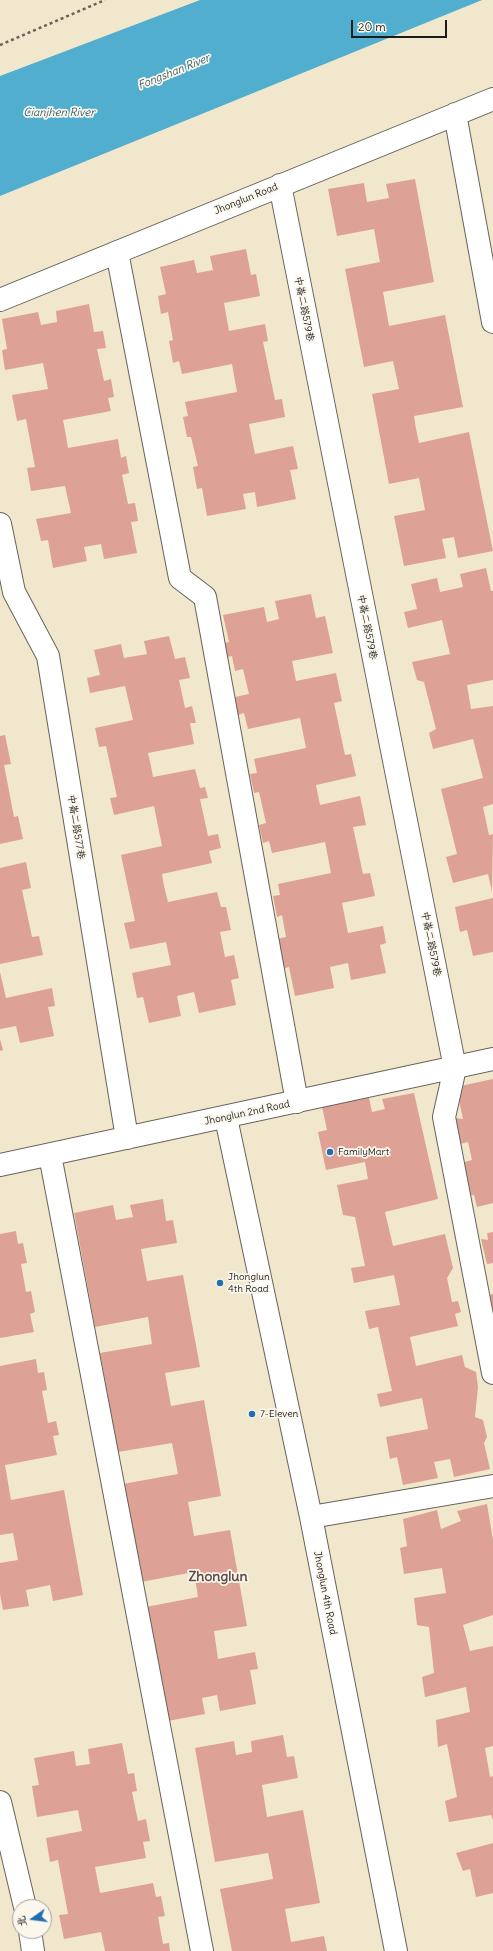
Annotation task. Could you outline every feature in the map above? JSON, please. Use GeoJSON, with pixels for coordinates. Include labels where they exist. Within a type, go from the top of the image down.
{"type":"FeatureCollection","features":[{"type":"Feature","properties":{"kind":"street","name":"Jhonglun Road"},"geometry":{"type":"LineString","coordinates":[[0,300],[493,99]]}},
{"type":"Feature","properties":{"kind":"street"},"geometry":{"type":"LineString","coordinates":[[455,114],[493,322]]}},
{"type":"Feature","properties":{"kind":"street","name":"中崙二路579巷"},"geometry":{"type":"LineString","coordinates":[[280,185],[455,1068]]}},
{"type":"Feature","properties":{"kind":"street"},"geometry":{"type":"LineString","coordinates":[[117,252],[180,578],[205,597],[296,1102]]}},
{"type":"Feature","properties":{"kind":"street","name":"中崙二路577巷"},"geometry":{"type":"LineString","coordinates":[[0,524],[14,592],[48,656],[127,1138]]}},
{"type":"Feature","properties":{"kind":"street","name":"Jhonglun 2nd Road"},"geometry":{"type":"LineString","coordinates":[[0,1165],[226,1118],[493,1059]]}},
{"type":"Feature","properties":{"kind":"street"},"geometry":{"type":"LineString","coordinates":[[455,1068],[444,1117],[493,1374]]}},
{"type":"Feature","properties":{"kind":"street","name":"Jhonglun 4th Road"},"geometry":{"type":"LineString","coordinates":[[226,1118],[310,1517],[396,1951]]}},
{"type":"Feature","properties":{"kind":"street"},"geometry":{"type":"LineString","coordinates":[[50,1155],[202,1951]]}},
{"type":"Feature","properties":{"kind":"street"},"geometry":{"type":"LineString","coordinates":[[310,1517],[493,1486]]}},
{"type":"Feature","properties":{"kind":"street"},"geometry":{"type":"LineString","coordinates":[[0,1802],[23,1899]]}},
{"type":"Feature","properties":{"kind":"street"},"geometry":{"type":"LineString","coordinates":[[31,1939],[33,1951]]}},
{"type":"Feature","properties":{"kind":"path"},"geometry":{"type":"LineString","coordinates":[[0,45],[105,0]]}},
{"type":"Feature","properties":{"kind":"water","name":"Cianjhen River"},"geometry":{"type":"Polygon","coordinates":[[[200,0],[482,0],[0,196],[0,76],[200,0]]]}},
{"type":"Feature","properties":{"kind":"building"},"geometry":{"type":"Polygon","coordinates":[[[415,179],[434,282],[383,292],[389,326],[445,315],[463,407],[414,416],[416,429],[419,443],[469,432],[493,551],[458,558],[454,537],[442,539],[446,558],[404,566],[394,516],[425,510],[419,478],[389,484],[372,394],[399,389],[393,361],[364,367],[345,269],[380,262],[374,229],[337,236],[328,189],[364,183],[367,202],[389,198],[386,184],[415,179]]]}},
{"type":"Feature","properties":{"kind":"building"},"geometry":{"type":"Polygon","coordinates":[[[246,249],[251,275],[256,274],[260,296],[224,303],[229,331],[265,324],[268,341],[263,342],[275,400],[282,399],[285,417],[249,424],[255,454],[293,446],[298,469],[290,470],[296,499],[257,507],[255,492],[243,494],[246,509],[207,516],[202,488],[197,489],[193,467],[198,466],[191,437],[187,437],[183,417],[188,416],[185,402],[237,392],[232,364],[182,374],[179,361],[173,363],[169,341],[173,340],[168,312],[161,314],[158,296],[166,294],[160,267],[194,260],[197,273],[213,270],[210,256],[246,249]]]}},
{"type":"Feature","properties":{"kind":"building"},"geometry":{"type":"Polygon","coordinates":[[[89,304],[94,332],[103,331],[106,348],[97,349],[104,381],[111,379],[114,397],[108,398],[111,411],[63,420],[68,448],[118,439],[121,458],[126,456],[129,473],[122,475],[128,504],[135,503],[138,521],[131,522],[137,553],[104,559],[101,544],[84,547],[87,561],[53,568],[48,540],[41,541],[36,519],[71,513],[65,486],[31,491],[27,468],[35,467],[26,419],[17,421],[12,395],[48,389],[43,363],[5,370],[2,350],[7,349],[2,319],[38,312],[41,325],[57,322],[56,311],[89,304]]]}},
{"type":"Feature","properties":{"kind":"building"},"geometry":{"type":"Polygon","coordinates":[[[486,568],[491,591],[493,591],[493,680],[467,685],[471,709],[493,706],[493,804],[483,807],[489,835],[493,834],[492,892],[488,874],[453,883],[446,857],[457,854],[441,789],[483,778],[473,739],[433,749],[429,733],[436,729],[424,682],[417,680],[412,662],[450,654],[442,620],[408,628],[404,612],[417,609],[411,584],[437,578],[440,592],[463,587],[460,574],[486,568]]]}},
{"type":"Feature","properties":{"kind":"building"},"geometry":{"type":"Polygon","coordinates":[[[311,594],[316,618],[325,616],[333,653],[292,661],[296,681],[336,673],[342,701],[334,703],[345,755],[351,754],[356,776],[316,785],[320,805],[360,796],[366,825],[353,827],[363,874],[370,873],[375,896],[342,903],[348,933],[383,926],[386,943],[380,945],[386,973],[351,980],[348,963],[330,967],[334,988],[295,996],[289,967],[282,969],[276,939],[286,937],[282,915],[277,917],[273,896],[280,895],[278,884],[331,873],[325,842],[272,853],[269,841],[263,843],[259,825],[266,823],[259,792],[254,793],[250,774],[257,773],[254,759],[306,748],[300,718],[248,729],[244,713],[238,715],[235,697],[249,694],[243,669],[235,671],[232,656],[218,659],[215,645],[229,642],[223,615],[264,607],[267,622],[279,619],[275,601],[311,594]]]}},
{"type":"Feature","properties":{"kind":"building"},"geometry":{"type":"Polygon","coordinates":[[[169,636],[175,659],[185,657],[190,678],[179,680],[185,708],[192,706],[196,723],[190,723],[194,744],[148,753],[153,777],[195,769],[200,788],[205,787],[208,798],[200,799],[208,836],[218,834],[221,848],[209,851],[212,863],[162,874],[164,886],[168,902],[217,892],[221,907],[226,907],[231,930],[220,932],[225,957],[234,955],[239,978],[231,980],[236,1005],[199,1013],[194,992],[177,996],[181,1016],[149,1023],[143,997],[137,998],[132,973],[171,965],[166,942],[130,949],[124,923],[135,921],[121,855],[162,846],[154,806],[114,815],[110,798],[117,797],[106,746],[99,747],[95,728],[133,720],[125,686],[90,693],[87,678],[100,675],[94,650],[121,644],[124,658],[147,654],[144,641],[169,636]]]}},
{"type":"Feature","properties":{"kind":"building"},"geometry":{"type":"Polygon","coordinates":[[[5,735],[11,764],[4,765],[14,817],[18,816],[23,839],[0,844],[0,736],[5,735]]]}},
{"type":"Feature","properties":{"kind":"building"},"geometry":{"type":"Polygon","coordinates":[[[26,862],[31,888],[22,890],[32,937],[39,936],[43,955],[0,964],[0,868],[26,862]]]}},
{"type":"Feature","properties":{"kind":"building"},"geometry":{"type":"Polygon","coordinates":[[[493,898],[493,952],[473,956],[467,930],[460,932],[455,907],[493,898]]]}},
{"type":"Feature","properties":{"kind":"building"},"geometry":{"type":"Polygon","coordinates":[[[0,972],[6,998],[52,988],[55,1006],[48,1007],[54,1036],[20,1043],[16,1026],[0,1029],[0,972]]]}},
{"type":"Feature","properties":{"kind":"building"},"geometry":{"type":"Polygon","coordinates":[[[0,1039],[3,1050],[0,1051],[0,1039]]]}},
{"type":"Feature","properties":{"kind":"building"},"geometry":{"type":"Polygon","coordinates":[[[493,1079],[493,1203],[477,1207],[474,1195],[466,1196],[458,1164],[472,1160],[468,1142],[460,1144],[454,1118],[463,1119],[456,1087],[493,1079]]]}},
{"type":"Feature","properties":{"kind":"building"},"geometry":{"type":"Polygon","coordinates":[[[368,1093],[372,1112],[385,1109],[382,1099],[414,1093],[438,1199],[385,1212],[393,1246],[445,1234],[453,1268],[447,1278],[452,1302],[458,1301],[461,1312],[455,1314],[458,1326],[410,1337],[416,1366],[462,1355],[465,1367],[476,1372],[478,1387],[475,1417],[483,1420],[487,1437],[484,1443],[490,1469],[454,1477],[450,1459],[434,1462],[438,1478],[403,1485],[397,1457],[390,1459],[386,1437],[428,1429],[422,1398],[380,1407],[377,1394],[392,1391],[378,1327],[369,1329],[365,1311],[400,1305],[394,1275],[354,1283],[351,1268],[365,1266],[355,1217],[343,1215],[337,1185],[368,1179],[365,1162],[326,1170],[318,1132],[327,1130],[321,1102],[368,1093]]]}},
{"type":"Feature","properties":{"kind":"building"},"geometry":{"type":"Polygon","coordinates":[[[163,1199],[166,1221],[173,1220],[177,1243],[141,1249],[147,1281],[183,1275],[200,1367],[165,1373],[171,1406],[204,1400],[221,1496],[188,1502],[194,1536],[230,1530],[247,1626],[214,1631],[218,1659],[255,1652],[258,1669],[250,1670],[256,1704],[220,1711],[217,1695],[202,1698],[205,1714],[168,1721],[146,1607],[198,1597],[194,1572],[141,1582],[123,1484],[178,1474],[172,1443],[118,1452],[100,1353],[152,1344],[148,1317],[95,1327],[74,1213],[113,1205],[116,1220],[133,1217],[130,1205],[163,1199]]]}},
{"type":"Feature","properties":{"kind":"building"},"geometry":{"type":"Polygon","coordinates":[[[16,1231],[18,1244],[23,1243],[27,1263],[21,1264],[26,1292],[31,1291],[35,1312],[30,1314],[34,1332],[0,1338],[0,1234],[16,1231]]]}},
{"type":"Feature","properties":{"kind":"building"},"geometry":{"type":"Polygon","coordinates":[[[493,1232],[493,1263],[487,1264],[481,1239],[488,1240],[487,1233],[493,1232]]]}},
{"type":"Feature","properties":{"kind":"building"},"geometry":{"type":"Polygon","coordinates":[[[493,1294],[493,1313],[492,1313],[489,1295],[493,1294]]]}},
{"type":"Feature","properties":{"kind":"building"},"geometry":{"type":"Polygon","coordinates":[[[36,1359],[38,1373],[44,1372],[47,1390],[42,1391],[48,1423],[56,1421],[59,1435],[53,1436],[57,1455],[5,1465],[11,1500],[64,1490],[83,1595],[53,1601],[50,1585],[26,1590],[29,1606],[3,1610],[0,1594],[0,1563],[18,1560],[13,1533],[0,1535],[0,1366],[36,1359]]]}},
{"type":"Feature","properties":{"kind":"building"},"geometry":{"type":"Polygon","coordinates":[[[487,1504],[493,1540],[493,1615],[463,1625],[470,1651],[493,1646],[493,1746],[485,1748],[490,1777],[493,1776],[493,1820],[491,1815],[449,1822],[445,1801],[457,1797],[447,1744],[438,1747],[436,1720],[470,1712],[466,1687],[425,1697],[422,1677],[434,1673],[429,1627],[417,1625],[414,1598],[446,1593],[442,1568],[404,1574],[400,1548],[407,1546],[403,1519],[437,1510],[441,1529],[461,1521],[457,1511],[487,1504]]]}},
{"type":"Feature","properties":{"kind":"building"},"geometry":{"type":"Polygon","coordinates":[[[283,1735],[287,1757],[294,1756],[298,1778],[262,1785],[267,1817],[303,1810],[320,1903],[285,1909],[291,1942],[324,1936],[327,1951],[232,1951],[220,1889],[273,1879],[271,1867],[268,1853],[215,1862],[195,1748],[234,1741],[236,1755],[252,1752],[251,1741],[283,1735]]]}},
{"type":"Feature","properties":{"kind":"building"},"geometry":{"type":"Polygon","coordinates":[[[122,1743],[128,1774],[134,1773],[137,1791],[132,1792],[138,1821],[146,1819],[150,1841],[143,1842],[146,1858],[95,1867],[100,1893],[153,1883],[156,1897],[161,1896],[165,1916],[158,1917],[163,1944],[169,1943],[170,1951],[105,1951],[101,1932],[64,1939],[59,1915],[68,1914],[58,1860],[50,1862],[46,1838],[82,1831],[78,1810],[37,1817],[32,1786],[39,1785],[34,1758],[74,1751],[76,1766],[90,1764],[88,1749],[122,1743]]]}},
{"type":"Feature","properties":{"kind":"building"},"geometry":{"type":"Polygon","coordinates":[[[493,1843],[493,1893],[476,1897],[470,1869],[463,1871],[456,1853],[493,1843]]]}},
{"type":"Feature","properties":{"kind":"place","name":"FamilyMart"},"geometry":{"type":"Point","coordinates":[330,1152]}},
{"type":"Feature","properties":{"kind":"place","name":"Jhonglun 4th Road"},"geometry":{"type":"Point","coordinates":[220,1283]}},
{"type":"Feature","properties":{"kind":"place","name":"7-Eleven"},"geometry":{"type":"Point","coordinates":[252,1414]}},
{"type":"Feature","properties":{"kind":"district","name":"Zhonglun"},"geometry":{"type":"Point","coordinates":[218,1577]}},
{"type":"Feature","properties":{"kind":"water label","name":"Fongshan River"},"geometry":{"type":"Point","coordinates":[174,72]}}]}
